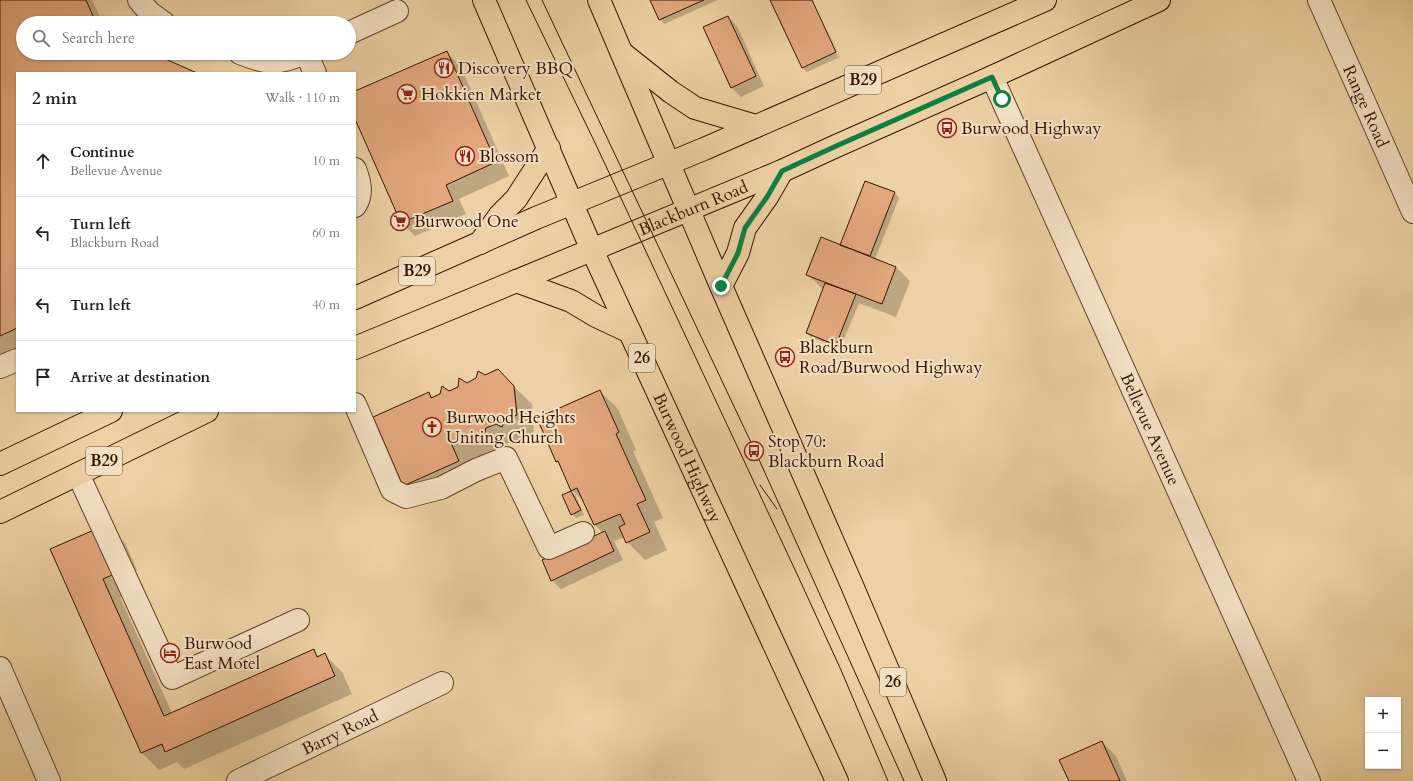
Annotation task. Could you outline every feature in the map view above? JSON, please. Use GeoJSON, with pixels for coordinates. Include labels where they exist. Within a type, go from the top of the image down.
{"type":"FeatureCollection","features":[{"type":"Feature","properties":{"kind":"main road","name":"Burwood Highway"},"geometry":{"type":"LineString","coordinates":[[484,0],[592,250],[837,781]]}},
{"type":"Feature","properties":{"kind":"main road","name":"26"},"geometry":{"type":"LineString","coordinates":[[599,0],[935,781]]}},
{"type":"Feature","properties":{"kind":"main road","name":"B29"},"geometry":{"type":"LineString","coordinates":[[356,298],[573,203],[669,164],[1045,0]]}},
{"type":"Feature","properties":{"kind":"main road","name":"Blackburn Road"},"geometry":{"type":"LineString","coordinates":[[356,348],[782,171],[1159,0]]}},
{"type":"Feature","properties":{"kind":"main road"},"geometry":{"type":"LineString","coordinates":[[622,53],[671,92],[694,108],[756,126]]}},
{"type":"Feature","properties":{"kind":"main road"},"geometry":{"type":"LineString","coordinates":[[479,244],[500,215],[516,199],[549,148]]}},
{"type":"Feature","properties":{"kind":"main road"},"geometry":{"type":"LineString","coordinates":[[721,286],[738,253],[745,228],[767,197],[782,171]]}},
{"type":"Feature","properties":{"kind":"main road"},"geometry":{"type":"LineString","coordinates":[[516,281],[571,301],[596,316],[630,332]]}},
{"type":"Feature","properties":{"kind":"main road","name":"B29"},"geometry":{"type":"LineString","coordinates":[[0,464],[109,412]]}},
{"type":"Feature","properties":{"kind":"main road","name":"B29"},"geometry":{"type":"LineString","coordinates":[[0,512],[205,412]]}},
{"type":"Feature","properties":{"kind":"street"},"geometry":{"type":"LineString","coordinates":[[139,0],[154,16]]}},
{"type":"Feature","properties":{"kind":"street","name":"Range Road"},"geometry":{"type":"LineString","coordinates":[[1319,0],[1413,212]]}},
{"type":"Feature","properties":{"kind":"street"},"geometry":{"type":"LineString","coordinates":[[356,30],[397,11]]}},
{"type":"Feature","properties":{"kind":"street"},"geometry":{"type":"LineString","coordinates":[[260,60],[272,62],[290,60]]}},
{"type":"Feature","properties":{"kind":"street"},"geometry":{"type":"LineString","coordinates":[[308,60],[314,72]]}},
{"type":"Feature","properties":{"kind":"street","name":"Bellevue Avenue"},"geometry":{"type":"LineString","coordinates":[[992,77],[1309,781]]}},
{"type":"Feature","properties":{"kind":"street"},"geometry":{"type":"LineString","coordinates":[[356,171],[360,180],[360,193],[356,203]]}},
{"type":"Feature","properties":{"kind":"street"},"geometry":{"type":"LineString","coordinates":[[0,367],[16,360]]}},
{"type":"Feature","properties":{"kind":"street"},"geometry":{"type":"LineString","coordinates":[[356,406],[392,490],[406,497],[441,488],[476,470],[506,458],[549,548],[583,533]]}},
{"type":"Feature","properties":{"kind":"street"},"geometry":{"type":"LineString","coordinates":[[78,474],[172,678],[298,620]]}},
{"type":"Feature","properties":{"kind":"street"},"geometry":{"type":"LineString","coordinates":[[0,668],[49,781]]}},
{"type":"Feature","properties":{"kind":"street","name":"Barry Road"},"geometry":{"type":"LineString","coordinates":[[238,781],[442,683]]}},
{"type":"Feature","properties":{"kind":"building"},"geometry":{"type":"Polygon","coordinates":[[[0,0],[86,0],[93,16],[16,16],[16,60],[168,60],[195,72],[16,72],[16,328],[0,336],[0,0]]]}},
{"type":"Feature","properties":{"kind":"building"},"geometry":{"type":"Polygon","coordinates":[[[650,0],[704,0],[659,20],[650,0]]]}},
{"type":"Feature","properties":{"kind":"building"},"geometry":{"type":"Polygon","coordinates":[[[770,0],[812,0],[836,52],[802,68],[770,0]]]}},
{"type":"Feature","properties":{"kind":"building"},"geometry":{"type":"Polygon","coordinates":[[[728,16],[756,76],[731,88],[703,27],[728,16]]]}},
{"type":"Feature","properties":{"kind":"building"},"geometry":{"type":"Polygon","coordinates":[[[447,51],[496,162],[446,185],[453,201],[401,223],[356,121],[356,91],[447,51]]]}},
{"type":"Feature","properties":{"kind":"building"},"geometry":{"type":"Polygon","coordinates":[[[865,181],[895,192],[870,256],[840,245],[865,181]]]}},
{"type":"Feature","properties":{"kind":"building"},"geometry":{"type":"Polygon","coordinates":[[[821,237],[896,267],[882,304],[806,275],[821,237]]]}},
{"type":"Feature","properties":{"kind":"building"},"geometry":{"type":"Polygon","coordinates":[[[825,283],[856,294],[836,345],[806,333],[825,283]]]}},
{"type":"Feature","properties":{"kind":"building","name":"Burwood Heights Uniting Church"},"geometry":{"type":"Polygon","coordinates":[[[498,369],[514,386],[517,415],[505,420],[502,427],[496,424],[486,428],[484,435],[478,432],[469,436],[466,442],[460,439],[451,443],[459,461],[403,486],[373,417],[429,392],[431,398],[440,394],[442,386],[449,391],[458,387],[459,378],[467,383],[476,378],[478,371],[485,375],[498,369]]]}},
{"type":"Feature","properties":{"kind":"building"},"geometry":{"type":"Polygon","coordinates":[[[600,390],[619,432],[616,434],[646,500],[637,504],[650,532],[626,543],[619,527],[625,524],[620,514],[594,525],[577,488],[571,491],[558,461],[556,462],[537,418],[600,390]]]}},
{"type":"Feature","properties":{"kind":"building"},"geometry":{"type":"Polygon","coordinates":[[[571,491],[581,510],[571,515],[562,495],[571,491]]]}},
{"type":"Feature","properties":{"kind":"building"},"geometry":{"type":"Polygon","coordinates":[[[94,530],[114,574],[103,579],[164,716],[314,649],[317,657],[325,653],[335,676],[165,752],[162,744],[141,753],[50,549],[94,530]]]}},
{"type":"Feature","properties":{"kind":"building"},"geometry":{"type":"Polygon","coordinates":[[[605,531],[614,551],[551,581],[542,560],[605,531]]]}},
{"type":"Feature","properties":{"kind":"building"},"geometry":{"type":"Polygon","coordinates":[[[1102,741],[1120,781],[1069,781],[1059,760],[1102,741]]]}},
{"type":"Feature","properties":{"kind":"tram line"},"geometry":{"type":"LineString","coordinates":[[526,0],[597,147],[797,574],[841,670],[888,781]]}},
{"type":"Feature","properties":{"kind":"tram line"},"geometry":{"type":"LineString","coordinates":[[542,0],[756,453],[904,781]]}},
{"type":"Feature","properties":{"kind":"tram line"},"geometry":{"type":"LineString","coordinates":[[760,485],[777,509]]}},
{"type":"Feature","properties":{"kind":"place","name":"Discovery BBQ"},"geometry":{"type":"Point","coordinates":[444,68]}},
{"type":"Feature","properties":{"kind":"place","name":"Hokkien Market"},"geometry":{"type":"Point","coordinates":[407,94]}},
{"type":"Feature","properties":{"kind":"place","name":"Burwood Highway"},"geometry":{"type":"Point","coordinates":[947,128]}},
{"type":"Feature","properties":{"kind":"place","name":"Blossom"},"geometry":{"type":"Point","coordinates":[465,156]}},
{"type":"Feature","properties":{"kind":"place","name":"Burwood One"},"geometry":{"type":"Point","coordinates":[400,221]}},
{"type":"Feature","properties":{"kind":"place","name":"Blackburn Road/Burwood Highway"},"geometry":{"type":"Point","coordinates":[785,357]}},
{"type":"Feature","properties":{"kind":"place","name":"Burwood Heights Uniting Church"},"geometry":{"type":"Point","coordinates":[432,427]}},
{"type":"Feature","properties":{"kind":"place","name":"Stop 70: Blackburn Road"},"geometry":{"type":"Point","coordinates":[754,451]}},
{"type":"Feature","properties":{"kind":"place","name":"Burwood East Motel"},"geometry":{"type":"Point","coordinates":[170,653]}},
{"type":"Feature","properties":{"kind":"route"},"geometry":{"type":"LineString","coordinates":[[721,286],[738,253],[745,228],[767,197],[782,171],[992,77],[1002,99]]}}]}
